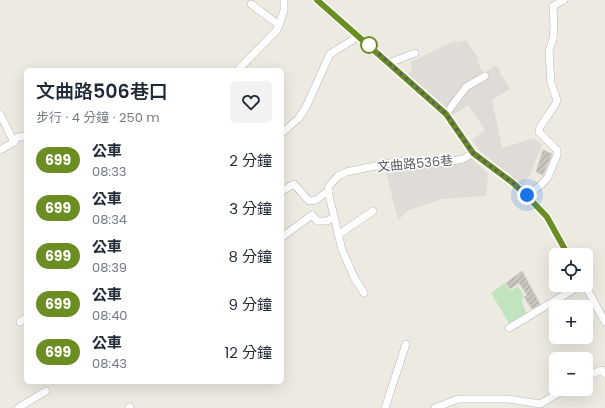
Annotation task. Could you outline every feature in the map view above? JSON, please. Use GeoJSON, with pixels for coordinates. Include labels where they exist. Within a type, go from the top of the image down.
{"type":"FeatureCollection","features":[{"type":"Feature","properties":{"kind":"street"},"geometry":{"type":"LineString","coordinates":[[272,42],[284,11],[284,0]]}},
{"type":"Feature","properties":{"kind":"street"},"geometry":{"type":"LineString","coordinates":[[317,0],[446,114],[473,153],[527,195],[547,217],[564,248]]}},
{"type":"Feature","properties":{"kind":"street"},"geometry":{"type":"LineString","coordinates":[[527,195],[541,185],[548,177],[557,155],[556,150],[539,132],[540,127],[557,100],[551,83],[548,51],[553,39],[553,6],[564,0]]}},
{"type":"Feature","properties":{"kind":"street"},"geometry":{"type":"LineString","coordinates":[[251,4],[278,27]]}},
{"type":"Feature","properties":{"kind":"street"},"geometry":{"type":"LineString","coordinates":[[240,68],[278,27]]}},
{"type":"Feature","properties":{"kind":"street"},"geometry":{"type":"LineString","coordinates":[[284,131],[299,118],[306,107],[330,54],[359,36]]}},
{"type":"Feature","properties":{"kind":"street"},"geometry":{"type":"LineString","coordinates":[[389,63],[415,53]]}},
{"type":"Feature","properties":{"kind":"street"},"geometry":{"type":"LineString","coordinates":[[446,114],[466,87],[486,76]]}},
{"type":"Feature","properties":{"kind":"street"},"geometry":{"type":"LineString","coordinates":[[0,114],[16,140]]}},
{"type":"Feature","properties":{"kind":"street"},"geometry":{"type":"LineString","coordinates":[[0,150],[24,137]]}},
{"type":"Feature","properties":{"kind":"street","name":"文曲路536巷"},"geometry":{"type":"LineString","coordinates":[[284,190],[294,184],[309,201],[316,200],[328,191],[329,186],[338,176],[346,172],[396,162],[408,161],[416,164],[446,162],[463,159],[473,153]]}},
{"type":"Feature","properties":{"kind":"street"},"geometry":{"type":"LineString","coordinates":[[328,191],[342,250],[355,279],[364,293]]}},
{"type":"Feature","properties":{"kind":"street"},"geometry":{"type":"LineString","coordinates":[[338,235],[372,212]]}},
{"type":"Feature","properties":{"kind":"street"},"geometry":{"type":"LineString","coordinates":[[284,236],[312,215],[317,221],[328,221],[334,217]]}},
{"type":"Feature","properties":{"kind":"street"},"geometry":{"type":"LineString","coordinates":[[509,328],[569,292]]}},
{"type":"Feature","properties":{"kind":"street"},"geometry":{"type":"LineString","coordinates":[[589,292],[605,322]]}},
{"type":"Feature","properties":{"kind":"street"},"geometry":{"type":"LineString","coordinates":[[385,408],[406,344]]}},
{"type":"Feature","properties":{"kind":"street"},"geometry":{"type":"LineString","coordinates":[[593,374],[601,370],[605,374]]}},
{"type":"Feature","properties":{"kind":"street"},"geometry":{"type":"LineString","coordinates":[[18,408],[46,391]]}},
{"type":"Feature","properties":{"kind":"street"},"geometry":{"type":"LineString","coordinates":[[435,408],[458,399],[508,399],[540,404],[554,396]]}},
{"type":"Feature","properties":{"kind":"shaded area"},"geometry":{"type":"Polygon","coordinates":[[[456,40],[457,43],[466,40],[479,60],[477,62],[484,73],[496,65],[510,89],[492,100],[502,148],[534,138],[542,145],[530,175],[521,188],[481,152],[472,140],[485,130],[468,105],[453,115],[408,74],[412,71],[411,62],[456,40]]]}},
{"type":"Feature","properties":{"kind":"shaded area"},"geometry":{"type":"Polygon","coordinates":[[[469,156],[488,174],[486,196],[442,199],[409,210],[398,220],[384,165],[414,164],[469,156]]]}},
{"type":"Feature","properties":{"kind":"green space"},"geometry":{"type":"Polygon","coordinates":[[[505,283],[510,291],[518,286],[523,294],[522,302],[527,315],[510,325],[491,293],[505,283]]]}},
{"type":"Feature","properties":{"kind":"building"},"geometry":{"type":"Polygon","coordinates":[[[543,150],[552,154],[543,175],[536,172],[543,150]]]}},
{"type":"Feature","properties":{"kind":"building"},"geometry":{"type":"Polygon","coordinates":[[[522,271],[540,304],[532,309],[524,297],[527,295],[519,283],[510,289],[506,283],[522,271]]]}},
{"type":"Feature","properties":{"kind":"bus line","name":"699"},"geometry":{"type":"LineString","coordinates":[[317,0],[446,114],[473,153],[513,183],[539,207],[547,217],[564,248]]}},
{"type":"Feature","properties":{"kind":"route"},"geometry":{"type":"LineString","coordinates":[[369,45],[446,114],[473,153],[527,195]]}}]}
